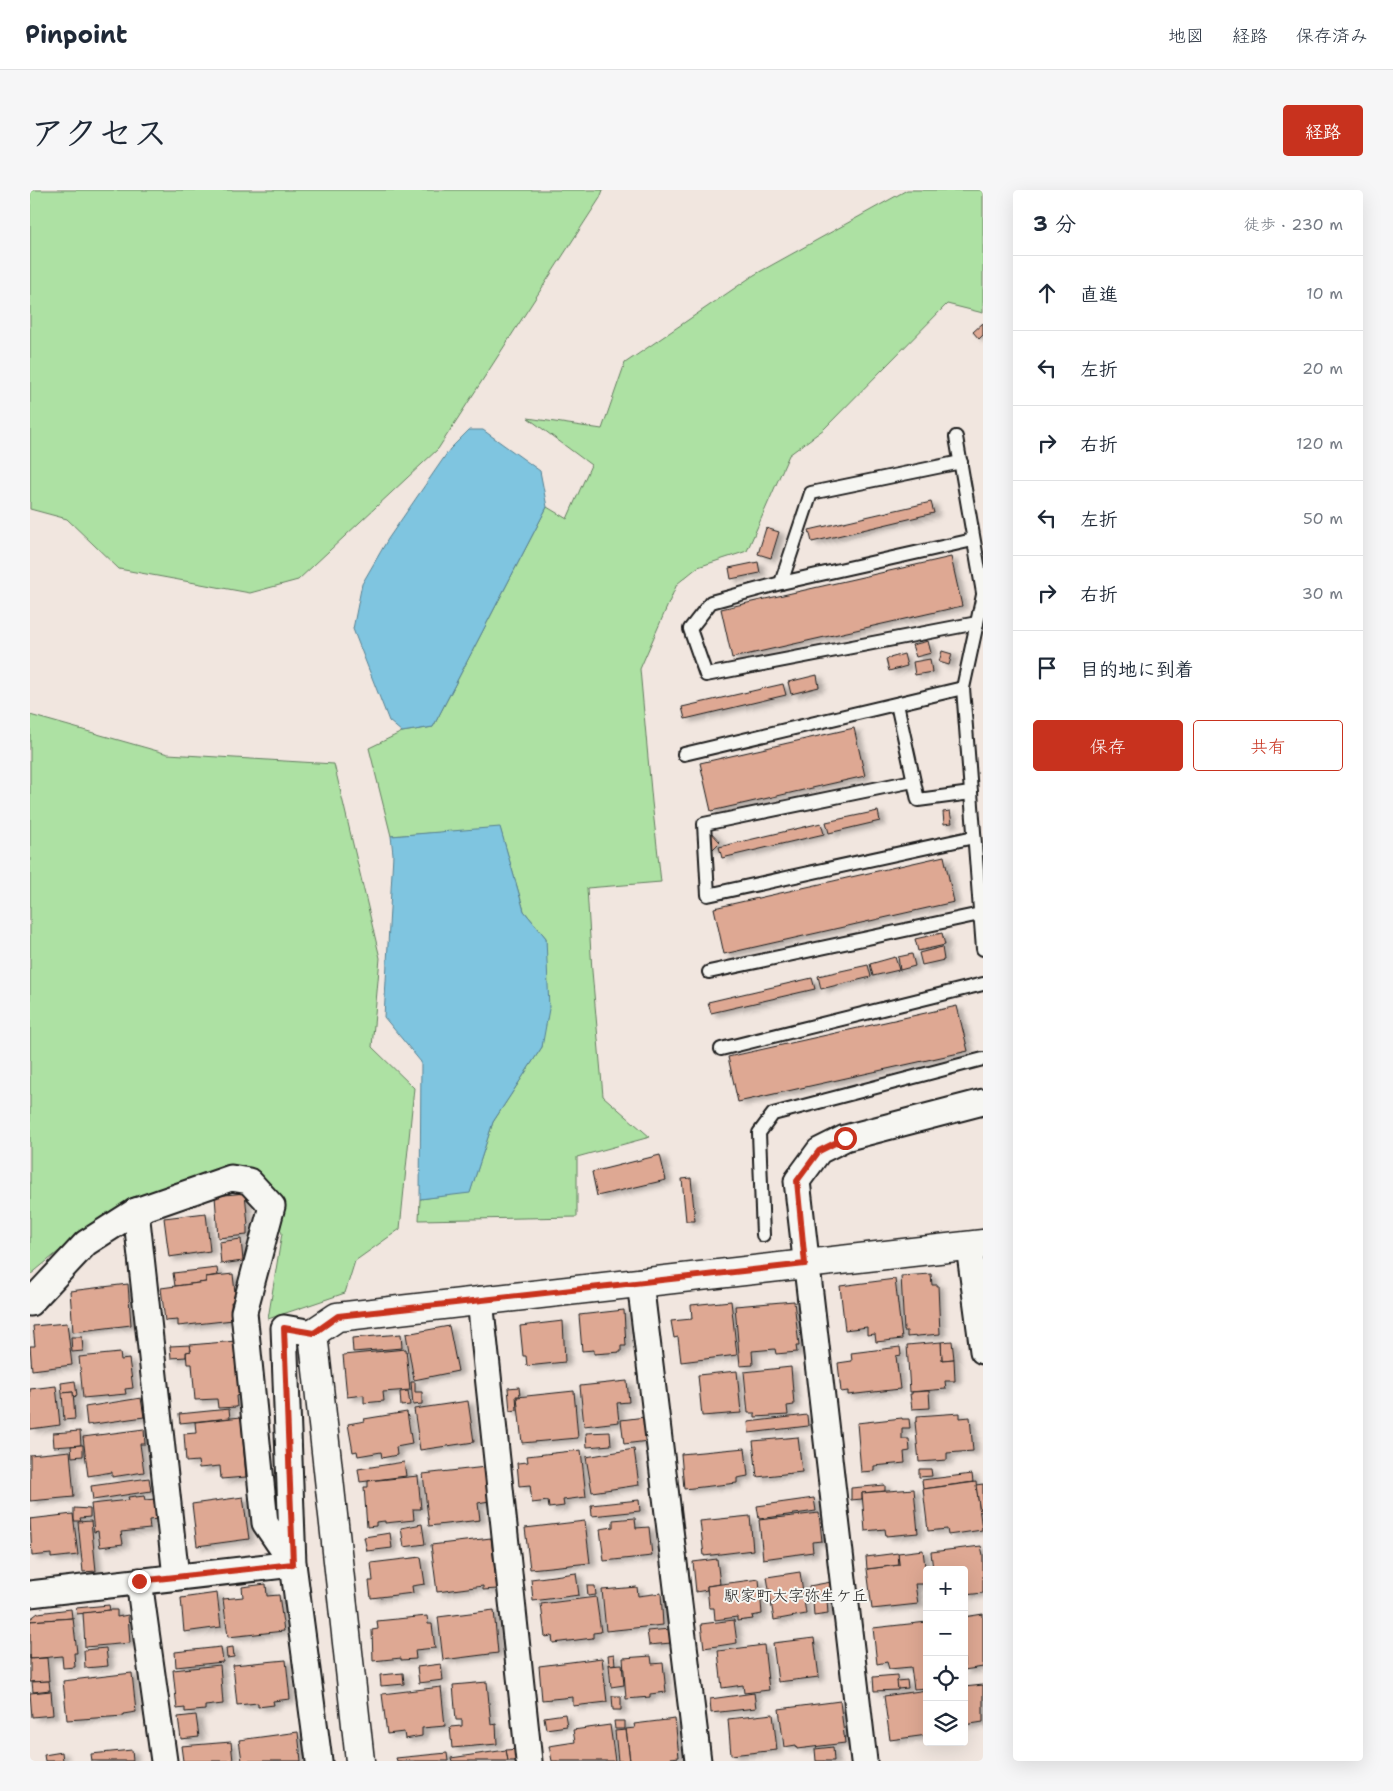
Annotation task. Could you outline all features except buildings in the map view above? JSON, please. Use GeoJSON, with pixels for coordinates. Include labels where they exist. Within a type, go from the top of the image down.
{"type":"FeatureCollection","features":[{"type":"Feature","properties":{"kind":"street"},"geometry":{"type":"LineString","coordinates":[[864,1761],[805,1264],[797,1181],[819,1151],[845,1138],[983,1102]]}},
{"type":"Feature","properties":{"kind":"street"},"geometry":{"type":"LineString","coordinates":[[30,1303],[86,1243],[136,1211],[232,1178],[249,1181],[272,1206],[244,1312],[265,1524],[293,1564]]}},
{"type":"Feature","properties":{"kind":"street"},"geometry":{"type":"LineString","coordinates":[[136,1211],[176,1577]]}},
{"type":"Feature","properties":{"kind":"street"},"geometry":{"type":"LineString","coordinates":[[319,1761],[293,1564],[284,1328],[314,1333],[338,1316],[976,1245],[983,1351]]}},
{"type":"Feature","properties":{"kind":"street"},"geometry":{"type":"LineString","coordinates":[[640,1282],[698,1761]]}},
{"type":"Feature","properties":{"kind":"street"},"geometry":{"type":"LineString","coordinates":[[480,1300],[529,1761]]}},
{"type":"Feature","properties":{"kind":"street"},"geometry":{"type":"LineString","coordinates":[[314,1333],[360,1761]]}},
{"type":"Feature","properties":{"kind":"street"},"geometry":{"type":"LineString","coordinates":[[30,1594],[293,1564]]}},
{"type":"Feature","properties":{"kind":"street"},"geometry":{"type":"LineString","coordinates":[[139,1581],[164,1761]]}},
{"type":"Feature","properties":{"kind":"lane"},"geometry":{"type":"LineString","coordinates":[[956,437],[983,594],[963,688],[983,949]]}},
{"type":"Feature","properties":{"kind":"lane"},"geometry":{"type":"LineString","coordinates":[[781,583],[811,494],[961,462]]}},
{"type":"Feature","properties":{"kind":"lane"},"geometry":{"type":"LineString","coordinates":[[973,540],[781,583],[711,602],[690,629],[706,676],[977,623]]}},
{"type":"Feature","properties":{"kind":"lane"},"geometry":{"type":"LineString","coordinates":[[684,754],[963,688]]}},
{"type":"Feature","properties":{"kind":"lane"},"geometry":{"type":"LineString","coordinates":[[897,704],[918,800],[971,793]]}},
{"type":"Feature","properties":{"kind":"lane"},"geometry":{"type":"LineString","coordinates":[[913,781],[704,824],[708,895],[974,837]]}},
{"type":"Feature","properties":{"kind":"lane"},"geometry":{"type":"LineString","coordinates":[[709,972],[980,914]]}},
{"type":"Feature","properties":{"kind":"lane"},"geometry":{"type":"LineString","coordinates":[[721,1049],[983,984]]}},
{"type":"Feature","properties":{"kind":"lane"},"geometry":{"type":"LineString","coordinates":[[763,1235],[758,1133],[773,1114],[983,1059]]}},
{"type":"Feature","properties":{"kind":"green space"},"geometry":{"type":"Polygon","coordinates":[[[30,190],[603,190],[600,198],[438,449],[298,580],[250,593],[119,569],[67,519],[30,509],[30,190]]]}},
{"type":"Feature","properties":{"kind":"green space"},"geometry":{"type":"Polygon","coordinates":[[[907,190],[983,190],[983,313],[947,304],[824,429],[789,455],[747,551],[698,567],[677,584],[640,669],[661,882],[587,888],[603,1096],[650,1137],[577,1157],[577,1217],[419,1220],[420,1199],[470,1192],[493,1122],[542,1047],[546,938],[524,911],[500,828],[391,836],[369,748],[402,732],[433,727],[547,507],[567,519],[591,465],[528,418],[602,429],[625,363],[754,275],[907,190]]]}},
{"type":"Feature","properties":{"kind":"green space"},"geometry":{"type":"Polygon","coordinates":[[[30,715],[168,754],[334,764],[380,958],[372,1047],[414,1088],[400,1229],[355,1261],[345,1293],[268,1319],[282,1233],[249,1181],[93,1223],[30,1275],[30,715]]]}},
{"type":"Feature","properties":{"kind":"water"},"geometry":{"type":"Polygon","coordinates":[[[469,430],[483,430],[540,471],[547,507],[433,727],[402,732],[389,721],[353,629],[362,584],[388,539],[450,449],[469,430]]]}},
{"type":"Feature","properties":{"kind":"water"},"geometry":{"type":"Polygon","coordinates":[[[500,827],[524,911],[546,938],[549,1009],[542,1047],[493,1122],[470,1193],[420,1199],[421,1062],[384,1017],[393,854],[391,836],[500,827]]]}},
{"type":"Feature","properties":{"kind":"district","name":"駅家町大字弥生ケ丘"},"geometry":{"type":"Point","coordinates":[796,1595]}},
{"type":"Feature","properties":{"kind":"route"},"geometry":{"type":"LineString","coordinates":[[139,1581],[293,1564],[284,1328],[314,1333],[338,1316],[805,1264],[797,1181],[819,1151],[845,1138]]}}]}
